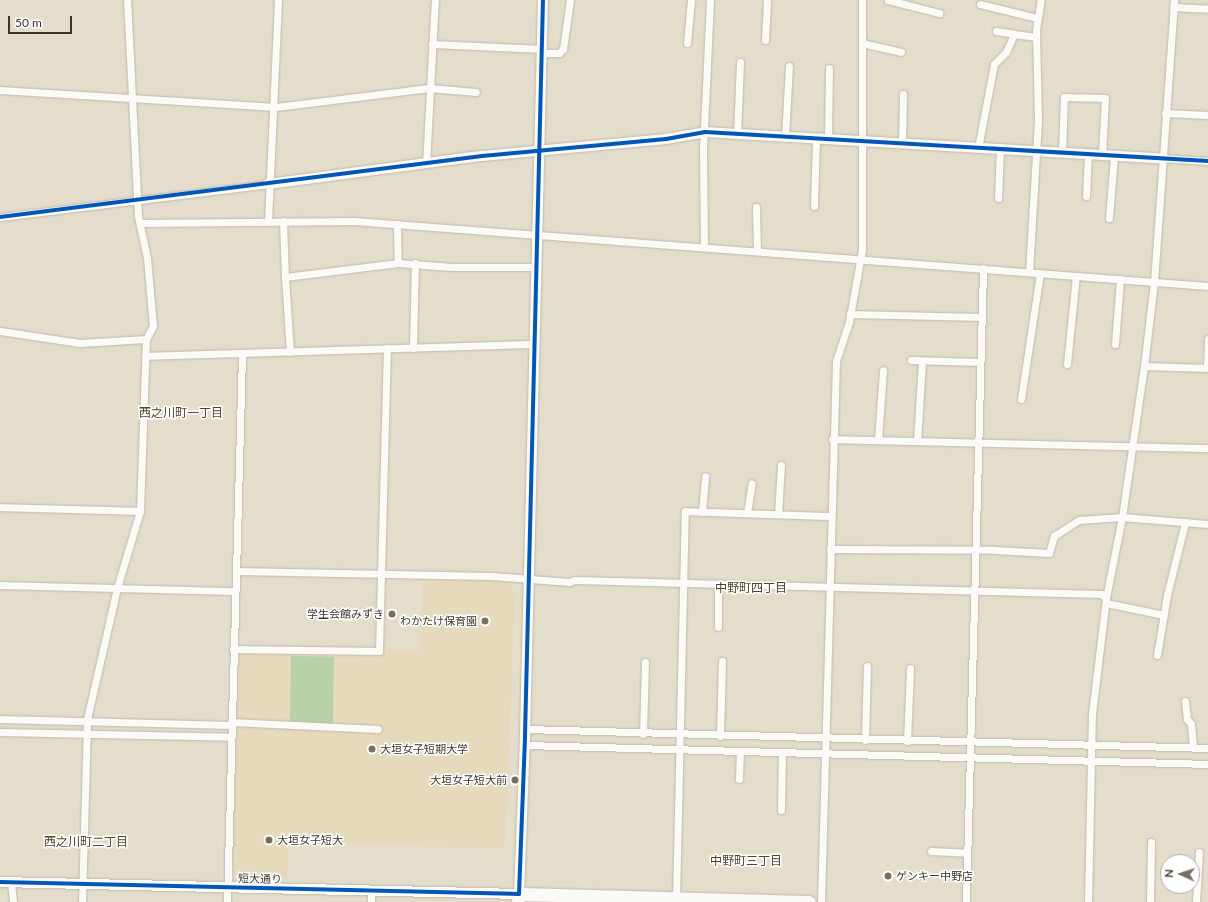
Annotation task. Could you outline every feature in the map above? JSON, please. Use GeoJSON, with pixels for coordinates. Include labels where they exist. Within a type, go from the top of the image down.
{"type":"FeatureCollection","features":[{"type":"Feature","properties":{"kind":"highway"},"geometry":{"type":"LineString","coordinates":[[519,898],[809,902]]}},
{"type":"Feature","properties":{"kind":"street"},"geometry":{"type":"LineString","coordinates":[[82,902],[87,728],[117,588],[140,511],[146,339],[154,326],[138,199],[134,97],[127,0]]}},
{"type":"Feature","properties":{"kind":"street"},"geometry":{"type":"LineString","coordinates":[[268,221],[268,184],[278,0]]}},
{"type":"Feature","properties":{"kind":"street"},"geometry":{"type":"LineString","coordinates":[[426,164],[435,0]]}},
{"type":"Feature","properties":{"kind":"street"},"geometry":{"type":"LineString","coordinates":[[519,898],[525,738],[543,0]]}},
{"type":"Feature","properties":{"kind":"street"},"geometry":{"type":"LineString","coordinates":[[432,44],[559,53],[563,49],[570,0]]}},
{"type":"Feature","properties":{"kind":"street"},"geometry":{"type":"LineString","coordinates":[[687,43],[691,0]]}},
{"type":"Feature","properties":{"kind":"street"},"geometry":{"type":"LineString","coordinates":[[704,247],[705,132],[710,0]]}},
{"type":"Feature","properties":{"kind":"street"},"geometry":{"type":"LineString","coordinates":[[765,40],[767,0]]}},
{"type":"Feature","properties":{"kind":"street"},"geometry":{"type":"LineString","coordinates":[[821,902],[832,439],[836,361],[845,339],[860,259],[862,0]]}},
{"type":"Feature","properties":{"kind":"street"},"geometry":{"type":"LineString","coordinates":[[888,0],[939,13]]}},
{"type":"Feature","properties":{"kind":"street"},"geometry":{"type":"LineString","coordinates":[[1028,272],[1038,120],[1036,37],[1037,18],[1041,0]]}},
{"type":"Feature","properties":{"kind":"street"},"geometry":{"type":"LineString","coordinates":[[980,4],[1037,18]]}},
{"type":"Feature","properties":{"kind":"street"},"geometry":{"type":"LineString","coordinates":[[1088,902],[1092,714],[1106,601],[1133,446],[1154,282],[1173,4],[1208,9]]}},
{"type":"Feature","properties":{"kind":"street"},"geometry":{"type":"LineString","coordinates":[[996,31],[1036,37]]}},
{"type":"Feature","properties":{"kind":"street"},"geometry":{"type":"LineString","coordinates":[[978,148],[994,64],[1006,52],[1014,34]]}},
{"type":"Feature","properties":{"kind":"street"},"geometry":{"type":"LineString","coordinates":[[862,43],[901,52]]}},
{"type":"Feature","properties":{"kind":"street"},"geometry":{"type":"LineString","coordinates":[[737,134],[740,62]]}},
{"type":"Feature","properties":{"kind":"street"},"geometry":{"type":"LineString","coordinates":[[785,137],[789,66]]}},
{"type":"Feature","properties":{"kind":"street"},"geometry":{"type":"LineString","coordinates":[[828,140],[829,68]]}},
{"type":"Feature","properties":{"kind":"street"},"geometry":{"type":"LineString","coordinates":[[0,90],[273,106],[429,88],[476,92]]}},
{"type":"Feature","properties":{"kind":"street"},"geometry":{"type":"LineString","coordinates":[[902,144],[903,94]]}},
{"type":"Feature","properties":{"kind":"street"},"geometry":{"type":"LineString","coordinates":[[1062,152],[1064,97],[1105,98],[1102,155]]}},
{"type":"Feature","properties":{"kind":"street"},"geometry":{"type":"LineString","coordinates":[[1165,113],[1208,115]]}},
{"type":"Feature","properties":{"kind":"street"},"geometry":{"type":"LineString","coordinates":[[0,217],[426,164],[666,139],[705,132],[1208,161]]}},
{"type":"Feature","properties":{"kind":"street"},"geometry":{"type":"LineString","coordinates":[[814,206],[816,139]]}},
{"type":"Feature","properties":{"kind":"street"},"geometry":{"type":"LineString","coordinates":[[998,198],[1000,149]]}},
{"type":"Feature","properties":{"kind":"street"},"geometry":{"type":"LineString","coordinates":[[1086,196],[1088,154]]}},
{"type":"Feature","properties":{"kind":"street"},"geometry":{"type":"LineString","coordinates":[[1110,218],[1114,156]]}},
{"type":"Feature","properties":{"kind":"street"},"geometry":{"type":"LineString","coordinates":[[756,207],[756,251]]}},
{"type":"Feature","properties":{"kind":"street"},"geometry":{"type":"LineString","coordinates":[[283,221],[290,352]]}},
{"type":"Feature","properties":{"kind":"street"},"geometry":{"type":"LineString","coordinates":[[141,223],[354,221],[1208,286]]}},
{"type":"Feature","properties":{"kind":"street"},"geometry":{"type":"LineString","coordinates":[[398,224],[398,263]]}},
{"type":"Feature","properties":{"kind":"street"},"geometry":{"type":"LineString","coordinates":[[285,277],[398,263],[415,263],[452,267],[536,267]]}},
{"type":"Feature","properties":{"kind":"street"},"geometry":{"type":"LineString","coordinates":[[413,348],[415,263]]}},
{"type":"Feature","properties":{"kind":"street"},"geometry":{"type":"LineString","coordinates":[[966,902],[974,551],[983,268]]}},
{"type":"Feature","properties":{"kind":"street"},"geometry":{"type":"LineString","coordinates":[[1021,398],[1040,273]]}},
{"type":"Feature","properties":{"kind":"street"},"geometry":{"type":"LineString","coordinates":[[1067,364],[1076,276]]}},
{"type":"Feature","properties":{"kind":"street"},"geometry":{"type":"LineString","coordinates":[[1115,344],[1120,279]]}},
{"type":"Feature","properties":{"kind":"street"},"geometry":{"type":"LineString","coordinates":[[850,314],[982,317]]}},
{"type":"Feature","properties":{"kind":"street"},"geometry":{"type":"LineString","coordinates":[[0,331],[80,342],[146,339]]}},
{"type":"Feature","properties":{"kind":"street"},"geometry":{"type":"LineString","coordinates":[[1144,366],[1207,368],[1208,339]]}},
{"type":"Feature","properties":{"kind":"street"},"geometry":{"type":"LineString","coordinates":[[145,356],[534,344]]}},
{"type":"Feature","properties":{"kind":"street"},"geometry":{"type":"LineString","coordinates":[[233,649],[379,651],[387,348]]}},
{"type":"Feature","properties":{"kind":"street"},"geometry":{"type":"LineString","coordinates":[[227,902],[234,591],[236,571],[242,354]]}},
{"type":"Feature","properties":{"kind":"street"},"geometry":{"type":"LineString","coordinates":[[911,360],[980,362]]}},
{"type":"Feature","properties":{"kind":"street"},"geometry":{"type":"LineString","coordinates":[[916,441],[922,361]]}},
{"type":"Feature","properties":{"kind":"street"},"geometry":{"type":"LineString","coordinates":[[878,440],[883,370]]}},
{"type":"Feature","properties":{"kind":"street"},"geometry":{"type":"LineString","coordinates":[[832,439],[1208,448]]}},
{"type":"Feature","properties":{"kind":"street"},"geometry":{"type":"LineString","coordinates":[[778,514],[781,465]]}},
{"type":"Feature","properties":{"kind":"street"},"geometry":{"type":"LineString","coordinates":[[702,512],[705,476]]}},
{"type":"Feature","properties":{"kind":"street"},"geometry":{"type":"LineString","coordinates":[[747,513],[752,483]]}},
{"type":"Feature","properties":{"kind":"street"},"geometry":{"type":"LineString","coordinates":[[0,507],[140,511]]}},
{"type":"Feature","properties":{"kind":"street"},"geometry":{"type":"LineString","coordinates":[[676,900],[685,511],[830,516]]}},
{"type":"Feature","properties":{"kind":"street"},"geometry":{"type":"LineString","coordinates":[[830,549],[1049,553],[1054,536],[1079,520],[1122,516],[1208,524]]}},
{"type":"Feature","properties":{"kind":"street"},"geometry":{"type":"LineString","coordinates":[[1157,655],[1164,615],[1185,523]]}},
{"type":"Feature","properties":{"kind":"street"},"geometry":{"type":"LineString","coordinates":[[236,571],[492,576],[529,580],[829,586],[1101,594],[1106,601],[1164,615]]}},
{"type":"Feature","properties":{"kind":"street"},"geometry":{"type":"LineString","coordinates":[[718,584],[718,627]]}},
{"type":"Feature","properties":{"kind":"street"},"geometry":{"type":"LineString","coordinates":[[0,585],[234,591]]}},
{"type":"Feature","properties":{"kind":"street"},"geometry":{"type":"LineString","coordinates":[[643,734],[645,662]]}},
{"type":"Feature","properties":{"kind":"street"},"geometry":{"type":"LineString","coordinates":[[720,736],[722,662]]}},
{"type":"Feature","properties":{"kind":"street"},"geometry":{"type":"LineString","coordinates":[[864,740],[867,666]]}},
{"type":"Feature","properties":{"kind":"street"},"geometry":{"type":"LineString","coordinates":[[907,741],[910,668]]}},
{"type":"Feature","properties":{"kind":"street"},"geometry":{"type":"LineString","coordinates":[[1185,701],[1187,719],[1191,724],[1193,748]]}},
{"type":"Feature","properties":{"kind":"street"},"geometry":{"type":"LineString","coordinates":[[0,719],[87,728],[231,729]]}},
{"type":"Feature","properties":{"kind":"street"},"geometry":{"type":"LineString","coordinates":[[0,732],[87,728],[378,729]]}},
{"type":"Feature","properties":{"kind":"street"},"geometry":{"type":"LineString","coordinates":[[525,738],[643,734],[679,743],[740,752],[782,752],[864,740],[907,741],[970,750],[1090,753],[1208,748]]}},
{"type":"Feature","properties":{"kind":"street"},"geometry":{"type":"LineString","coordinates":[[525,738],[679,743],[720,736],[825,746],[1090,753],[1208,764]]}},
{"type":"Feature","properties":{"kind":"street"},"geometry":{"type":"LineString","coordinates":[[739,779],[740,752]]}},
{"type":"Feature","properties":{"kind":"street"},"geometry":{"type":"LineString","coordinates":[[781,810],[782,752]]}},
{"type":"Feature","properties":{"kind":"street"},"geometry":{"type":"LineString","coordinates":[[1150,902],[1151,842]]}},
{"type":"Feature","properties":{"kind":"street"},"geometry":{"type":"LineString","coordinates":[[931,851],[968,853]]}},
{"type":"Feature","properties":{"kind":"street"},"geometry":{"type":"LineString","coordinates":[[1196,902],[1199,852]]}},
{"type":"Feature","properties":{"kind":"street","name":"短大通り"},"geometry":{"type":"LineString","coordinates":[[0,882],[372,891],[519,898]]}},
{"type":"Feature","properties":{"kind":"street"},"geometry":{"type":"LineString","coordinates":[[11,882],[13,902]]}},
{"type":"Feature","properties":{"kind":"street"},"geometry":{"type":"LineString","coordinates":[[371,902],[372,891]]}},
{"type":"Feature","properties":{"kind":"shaded area","name":"大垣女子短期大学"},"geometry":{"type":"Polygon","coordinates":[[[423,579],[508,582],[515,591],[505,849],[290,842],[287,877],[231,875],[236,656],[243,652],[382,656],[383,650],[420,650],[423,579]]]}},
{"type":"Feature","properties":{"kind":"green space"},"geometry":{"type":"Polygon","coordinates":[[[291,656],[334,657],[333,724],[290,723],[291,656]]]}},
{"type":"Feature","properties":{"kind":"cycle path"},"geometry":{"type":"LineString","coordinates":[[0,882],[519,894],[525,735],[543,0]]}},
{"type":"Feature","properties":{"kind":"cycle path"},"geometry":{"type":"LineString","coordinates":[[0,217],[482,156],[666,139],[705,132],[1208,161]]}},
{"type":"Feature","properties":{"kind":"place","name":"学生会館みずき"},"geometry":{"type":"Point","coordinates":[392,614]}},
{"type":"Feature","properties":{"kind":"place","name":"わかたけ保育園"},"geometry":{"type":"Point","coordinates":[485,621]}},
{"type":"Feature","properties":{"kind":"place","name":"大垣女子短期大学"},"geometry":{"type":"Point","coordinates":[372,749]}},
{"type":"Feature","properties":{"kind":"place","name":"大垣女子短大前"},"geometry":{"type":"Point","coordinates":[515,780]}},
{"type":"Feature","properties":{"kind":"place","name":"大垣女子短大"},"geometry":{"type":"Point","coordinates":[269,840]}},
{"type":"Feature","properties":{"kind":"place","name":"ゲンキー中野店"},"geometry":{"type":"Point","coordinates":[888,876]}},
{"type":"Feature","properties":{"kind":"district","name":"西之川町一丁目"},"geometry":{"type":"Point","coordinates":[181,413]}},
{"type":"Feature","properties":{"kind":"district","name":"中野町四丁目"},"geometry":{"type":"Point","coordinates":[751,588]}},
{"type":"Feature","properties":{"kind":"district","name":"西之川町二丁目"},"geometry":{"type":"Point","coordinates":[86,842]}},
{"type":"Feature","properties":{"kind":"district","name":"中野町三丁目"},"geometry":{"type":"Point","coordinates":[746,861]}}]}
